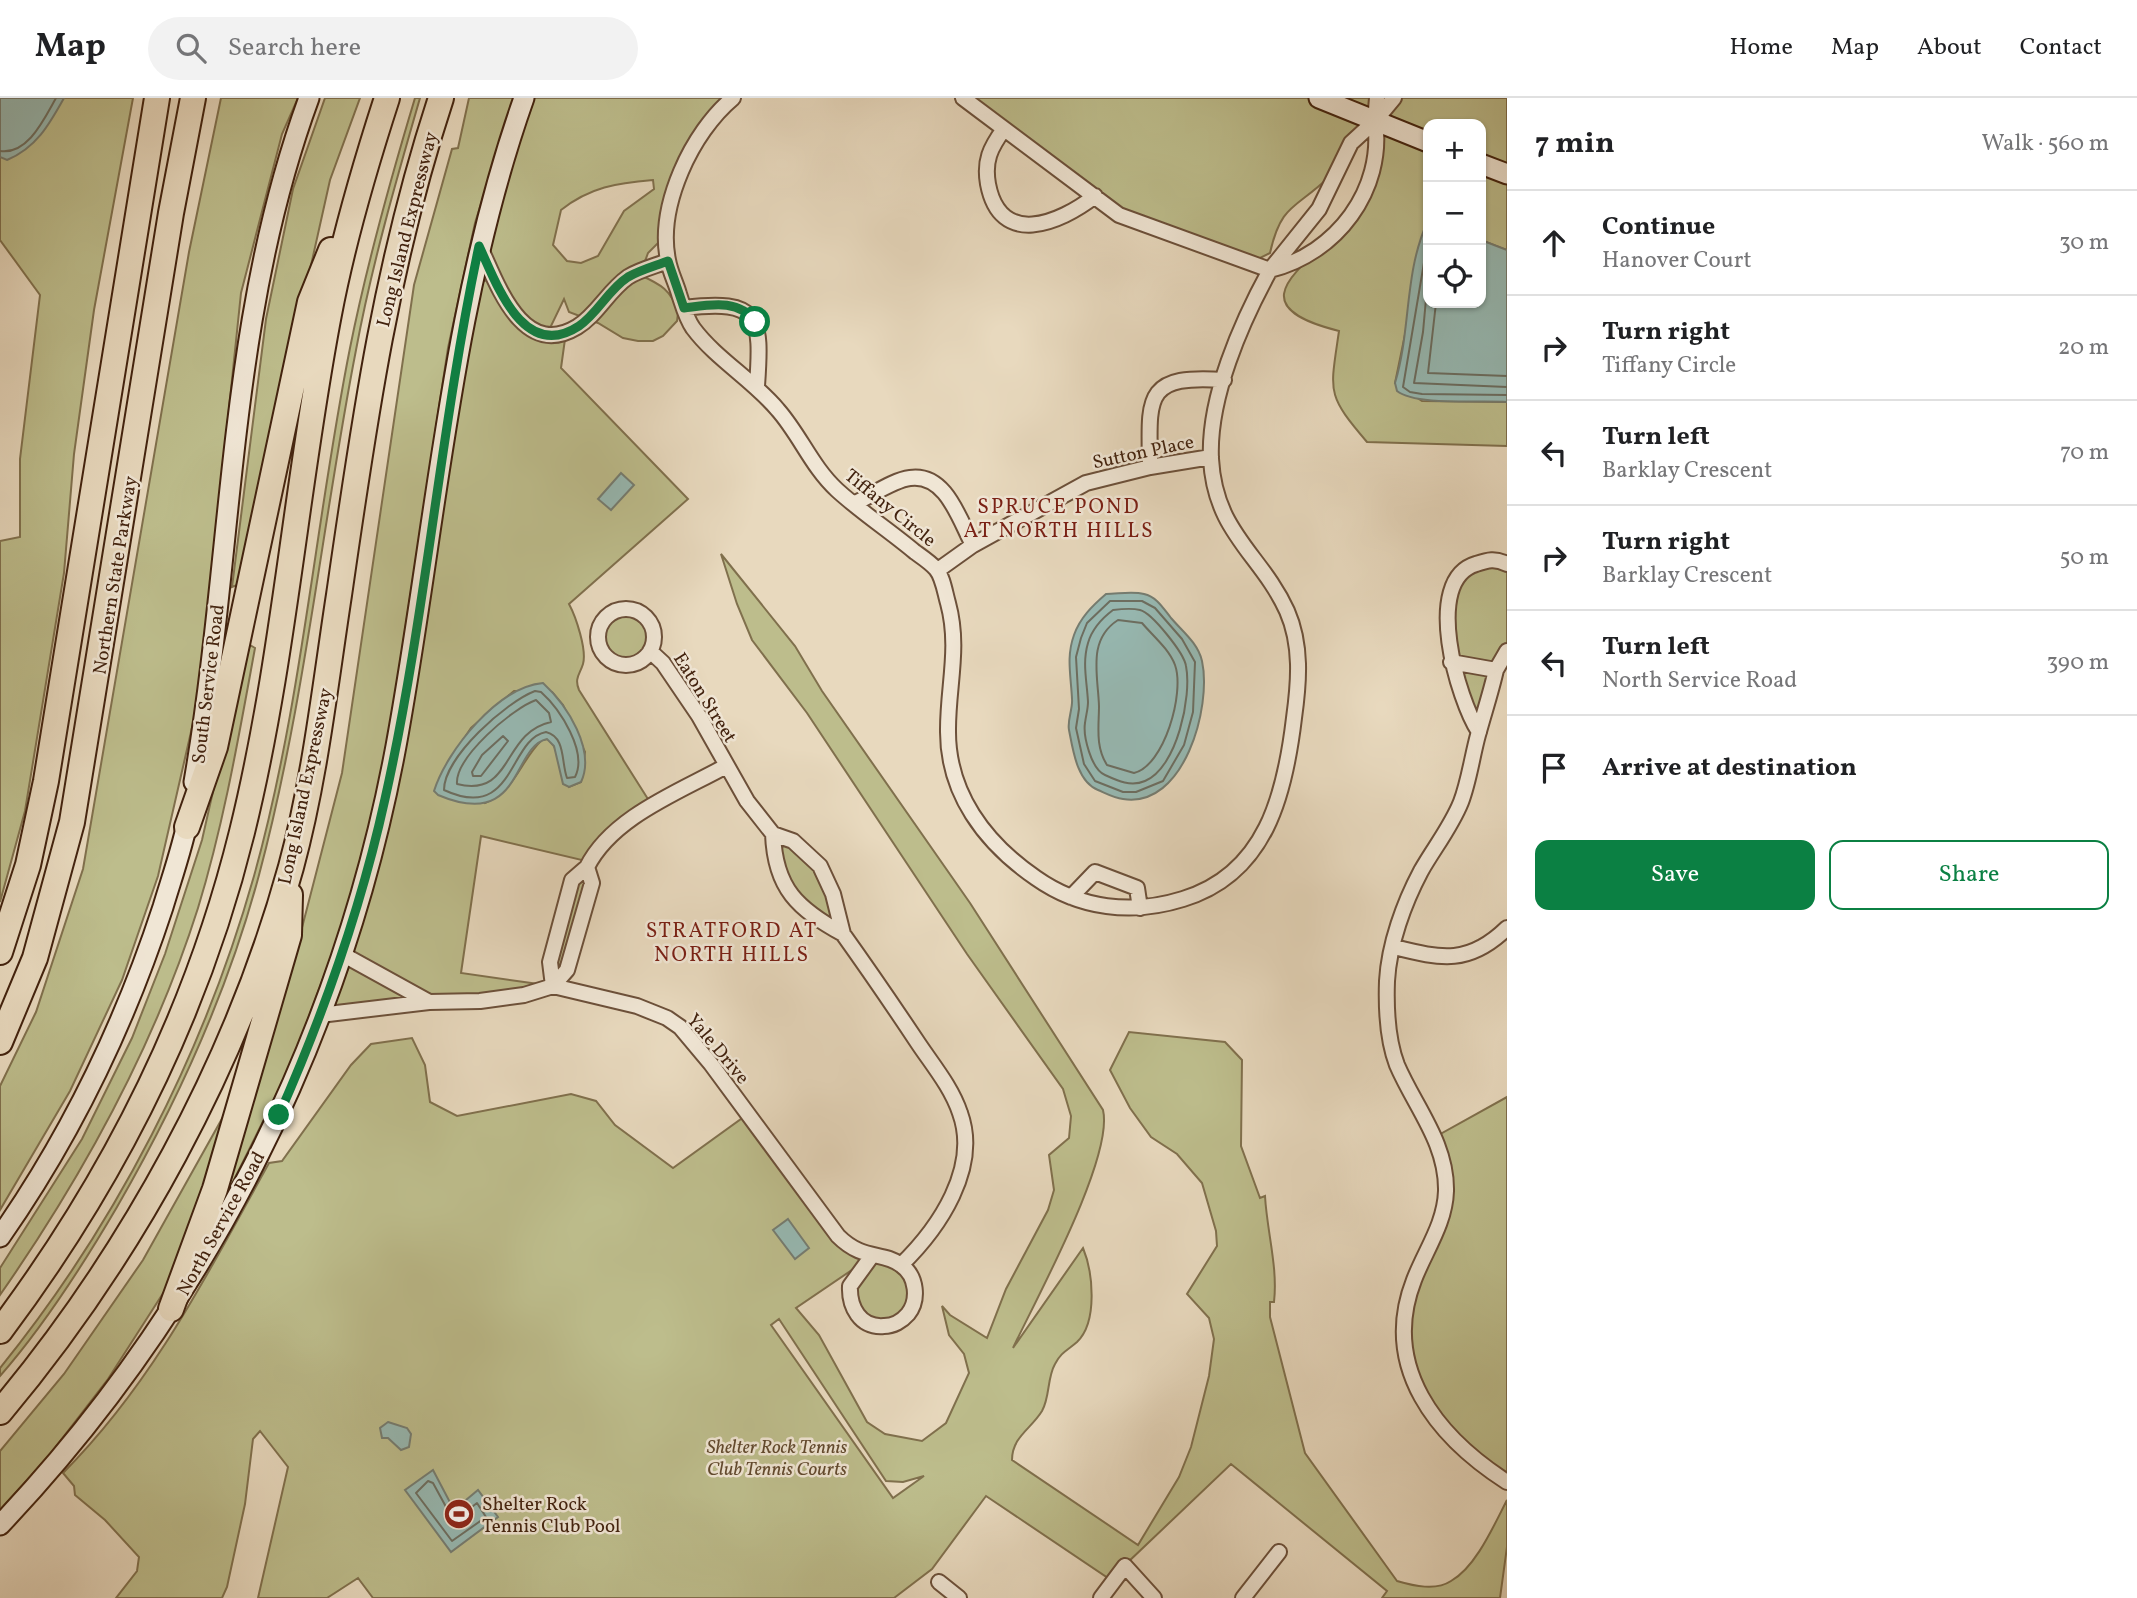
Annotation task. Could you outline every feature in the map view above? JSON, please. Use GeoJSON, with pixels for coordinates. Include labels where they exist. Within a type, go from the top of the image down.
{"type":"FeatureCollection","features":[{"type":"Feature","properties":{"kind":"highway","name":"Northern State Parkway"},"geometry":{"type":"LineString","coordinates":[[0,952],[28,865],[43,794],[157,98]]}},
{"type":"Feature","properties":{"kind":"highway","name":"Northern State Parkway"},"geometry":{"type":"LineString","coordinates":[[0,1042],[39,945],[74,813],[171,213],[193,98]]}},
{"type":"Feature","properties":{"kind":"highway"},"geometry":{"type":"LineString","coordinates":[[171,213],[202,132],[211,98]]}},
{"type":"Feature","properties":{"kind":"highway"},"geometry":{"type":"LineString","coordinates":[[187,827],[215,747],[310,302],[370,149],[387,98]]}},
{"type":"Feature","properties":{"kind":"highway","name":"Long Island Expressway"},"geometry":{"type":"LineString","coordinates":[[0,1412],[93,1289],[165,1169],[238,1019],[291,866],[315,751],[376,349],[409,199],[441,98]]}},
{"type":"Feature","properties":{"kind":"highway"},"geometry":{"type":"LineString","coordinates":[[0,1331],[66,1238],[122,1142],[170,1042],[211,938],[235,858],[254,777],[327,324],[342,254],[370,149]]}},
{"type":"Feature","properties":{"kind":"highway"},"geometry":{"type":"LineString","coordinates":[[171,1309],[215,1189],[289,935],[291,866]]}},
{"type":"Feature","properties":{"kind":"main road","name":"South Service Road"},"geometry":{"type":"LineString","coordinates":[[0,1237],[64,1133],[113,1034],[154,932],[187,827],[209,690],[248,333],[276,199],[309,98]]}},
{"type":"Feature","properties":{"kind":"main road","name":"North Service Road"},"geometry":{"type":"LineString","coordinates":[[0,1525],[107,1400],[171,1309],[254,1165],[320,1015],[373,852],[396,744],[452,384],[479,246],[524,98]]}},
{"type":"Feature","properties":{"kind":"main road"},"geometry":{"type":"LineString","coordinates":[[1319,98],[1423,140]]}},
{"type":"Feature","properties":{"kind":"main road"},"geometry":{"type":"LineString","coordinates":[[1486,166],[1507,174]]}},
{"type":"Feature","properties":{"kind":"street","name":"Tiffany Circle"},"geometry":{"type":"LineString","coordinates":[[733,98],[692,146],[676,183],[670,208],[668,261],[689,321],[701,337],[757,386],[789,424],[818,470],[938,570],[954,623],[955,673],[948,727],[949,754],[960,793],[980,829],[998,848],[1048,886],[1071,897],[1115,908],[1140,908],[1189,898],[1240,865],[1274,816],[1289,759],[1299,682],[1297,647],[1287,612],[1226,522],[1211,457],[1224,380],[1245,320],[1270,271],[1319,209],[1351,143],[1376,121],[1394,98]]}},
{"type":"Feature","properties":{"kind":"street"},"geometry":{"type":"LineString","coordinates":[[963,98],[1119,215],[1270,271],[1309,257],[1354,211],[1371,181],[1379,144],[1377,98]]}},
{"type":"Feature","properties":{"kind":"street"},"geometry":{"type":"LineString","coordinates":[[1004,129],[989,149],[986,172],[991,201],[1003,218],[1028,225],[1057,220],[1073,214],[1094,196]]}},
{"type":"Feature","properties":{"kind":"street"},"geometry":{"type":"LineString","coordinates":[[479,246],[498,288],[520,322],[541,332],[566,332],[579,326],[628,277],[668,261]]}},
{"type":"Feature","properties":{"kind":"street"},"geometry":{"type":"LineString","coordinates":[[684,308],[735,305],[750,315],[758,330],[757,386]]}},
{"type":"Feature","properties":{"kind":"street"},"geometry":{"type":"LineString","coordinates":[[1150,467],[1149,415],[1156,393],[1172,382],[1224,380]]}},
{"type":"Feature","properties":{"kind":"street","name":"Sutton Place"},"geometry":{"type":"LineString","coordinates":[[938,570],[973,545],[1086,483],[1150,467],[1211,457]]}},
{"type":"Feature","properties":{"kind":"street"},"geometry":{"type":"LineString","coordinates":[[855,503],[908,478],[928,479],[942,488],[973,545]]}},
{"type":"Feature","properties":{"kind":"street"},"geometry":{"type":"LineString","coordinates":[[1479,732],[1470,719],[1451,662],[1447,621],[1454,583],[1470,565],[1491,559],[1507,564]]}},
{"type":"Feature","properties":{"kind":"street"},"geometry":{"type":"LineString","coordinates":[[1507,650],[1496,670],[1487,713],[1479,732],[1461,800],[1407,899],[1387,979],[1391,1045],[1412,1098],[1435,1137],[1442,1156],[1446,1194],[1441,1217],[1410,1291],[1403,1327],[1404,1348],[1422,1398],[1441,1427],[1464,1450],[1507,1482]]}},
{"type":"Feature","properties":{"kind":"street","name":"Eaton Street"},"geometry":{"type":"LineString","coordinates":[[650,651],[663,663],[699,716],[726,766]]}},
{"type":"Feature","properties":{"kind":"street"},"geometry":{"type":"LineString","coordinates":[[1451,662],[1496,670]]}},
{"type":"Feature","properties":{"kind":"street"},"geometry":{"type":"LineString","coordinates":[[554,986],[567,970],[592,883],[587,867],[612,834],[630,820],[726,766],[741,794],[773,834],[793,841],[820,866],[833,894],[843,934],[950,1091],[964,1130],[964,1152],[947,1207],[925,1241],[901,1265],[914,1283],[913,1305],[909,1313],[895,1324],[876,1326],[858,1316],[850,1297],[854,1276],[871,1256]]}},
{"type":"Feature","properties":{"kind":"street"},"geometry":{"type":"LineString","coordinates":[[773,834],[774,854],[785,887],[808,915],[843,934]]}},
{"type":"Feature","properties":{"kind":"street"},"geometry":{"type":"LineString","coordinates":[[1071,897],[1094,872],[1137,888],[1140,908]]}},
{"type":"Feature","properties":{"kind":"street"},"geometry":{"type":"LineString","coordinates":[[1394,947],[1427,956],[1462,956],[1486,946],[1507,928]]}},
{"type":"Feature","properties":{"kind":"street"},"geometry":{"type":"LineString","coordinates":[[342,954],[429,1002]]}},
{"type":"Feature","properties":{"kind":"street","name":"Yale Drive"},"geometry":{"type":"LineString","coordinates":[[320,1015],[429,1002],[491,1000],[524,995],[554,986],[637,1006],[667,1018],[680,1027],[711,1064],[838,1236],[858,1252],[901,1265]]}},
{"type":"Feature","properties":{"kind":"street"},"geometry":{"type":"LineString","coordinates":[[1243,1598],[1279,1552]]}},
{"type":"Feature","properties":{"kind":"street"},"geometry":{"type":"LineString","coordinates":[[1102,1598],[1125,1566],[1154,1598]]}},
{"type":"Feature","properties":{"kind":"street"},"geometry":{"type":"LineString","coordinates":[[939,1582],[959,1598]]}},
{"type":"Feature","properties":{"kind":"green space"},"geometry":{"type":"Polygon","coordinates":[[[0,98],[133,98],[94,310],[74,454],[64,573],[25,811],[0,902],[0,541],[20,537],[20,459],[40,295],[0,240],[0,98]]]}},
{"type":"Feature","properties":{"kind":"green space"},"geometry":{"type":"Polygon","coordinates":[[[221,98],[298,98],[282,134],[241,293],[199,697],[158,876],[122,980],[70,1091],[0,1210],[0,1086],[36,1012],[83,869],[189,252],[221,98]]]}},
{"type":"Feature","properties":{"kind":"green space"},"geometry":{"type":"Polygon","coordinates":[[[325,98],[360,98],[330,180],[240,584],[232,587],[266,319],[293,189],[325,98]]]}},
{"type":"Feature","properties":{"kind":"green space"},"geometry":{"type":"Polygon","coordinates":[[[415,98],[420,98],[362,318],[289,745],[259,875],[246,918],[199,1046],[139,1168],[63,1294],[0,1376],[0,1368],[82,1256],[152,1135],[210,1007],[233,942],[254,876],[284,746],[338,414],[357,316],[415,98]]]}},
{"type":"Feature","properties":{"kind":"green space"},"geometry":{"type":"Polygon","coordinates":[[[469,98],[514,98],[475,223],[448,348],[383,775],[342,927],[291,1065],[224,1200],[297,947],[342,773],[414,285],[452,149],[458,148],[469,98]]]}},
{"type":"Feature","properties":{"kind":"green space"},"geometry":{"type":"Polygon","coordinates":[[[524,98],[733,98],[692,147],[664,237],[648,253],[640,275],[669,293],[678,313],[677,321],[663,336],[653,341],[638,341],[623,338],[598,323],[569,312],[564,299],[550,328],[566,332],[561,368],[688,499],[569,604],[578,625],[584,658],[577,679],[579,690],[653,807],[590,862],[481,836],[461,973],[553,986],[429,1002],[342,954],[357,907],[479,283],[487,280],[479,246],[524,98]],[[653,180],[604,188],[572,202],[561,210],[553,245],[567,261],[581,263],[598,256],[624,211],[654,189],[653,180]],[[514,691],[471,728],[446,766],[485,803],[504,791],[542,740],[548,739],[554,746],[569,787],[581,782],[585,752],[563,705],[552,692],[514,691]]]}},
{"type":"Feature","properties":{"kind":"green space"},"geometry":{"type":"Polygon","coordinates":[[[963,98],[1377,98],[1376,120],[1394,98],[1507,98],[1507,250],[1486,242],[1486,119],[1423,119],[1423,247],[1395,383],[1422,401],[1507,402],[1507,446],[1367,442],[1344,413],[1334,392],[1339,331],[1309,321],[1291,311],[1284,299],[1286,287],[1295,273],[1357,212],[1375,122],[1335,171],[1285,215],[1274,237],[1270,253],[1258,259],[1138,224],[963,98]]]}},
{"type":"Feature","properties":{"kind":"green space","name":"Shelter Rock Tennis Club Tennis Courts"},"geometry":{"type":"Polygon","coordinates":[[[721,554],[795,646],[822,691],[970,903],[1103,1110],[1103,1132],[1097,1160],[1085,1193],[1013,1348],[1083,1248],[1092,1296],[1088,1322],[1077,1342],[1062,1354],[1055,1364],[1045,1406],[1015,1445],[1012,1460],[1138,1545],[1179,1477],[1191,1447],[1209,1376],[1214,1339],[1209,1318],[1187,1294],[1217,1246],[1216,1231],[1202,1183],[1177,1154],[1151,1137],[1130,1108],[1110,1070],[1129,1032],[1225,1042],[1242,1060],[1241,1146],[1260,1198],[1265,1196],[1275,1276],[1274,1302],[1270,1302],[1270,1317],[1305,1453],[1397,1581],[1410,1585],[1439,1586],[1460,1575],[1484,1545],[1507,1500],[1507,1547],[1500,1598],[1382,1598],[1387,1591],[1231,1464],[1125,1565],[1114,1582],[986,1496],[932,1569],[894,1598],[373,1598],[358,1578],[327,1598],[258,1598],[288,1467],[260,1431],[253,1439],[245,1504],[227,1587],[222,1598],[116,1598],[137,1571],[139,1557],[105,1520],[75,1495],[74,1486],[63,1473],[125,1402],[152,1364],[201,1286],[269,1163],[282,1161],[351,1065],[371,1044],[412,1038],[425,1065],[430,1102],[457,1116],[571,1094],[596,1101],[615,1125],[673,1168],[748,1114],[838,1236],[871,1257],[796,1308],[819,1335],[867,1422],[885,1434],[922,1441],[946,1423],[969,1373],[964,1354],[949,1335],[942,1306],[950,1315],[987,1338],[1006,1289],[1048,1210],[1054,1190],[1049,1155],[1069,1138],[1071,1116],[1063,1089],[967,954],[807,713],[752,640],[721,554]],[[779,1319],[771,1325],[893,1498],[924,1476],[903,1482],[886,1481],[779,1319]]]}},
{"type":"Feature","properties":{"kind":"green space"},"geometry":{"type":"Polygon","coordinates":[[[1507,564],[1507,651],[1479,732],[1451,662],[1454,583],[1470,565],[1507,564]]]}},
{"type":"Feature","properties":{"kind":"green space"},"geometry":{"type":"Polygon","coordinates":[[[626,609],[637,611],[646,617],[652,626],[652,648],[646,657],[637,663],[626,665],[615,663],[606,657],[600,648],[598,637],[600,626],[606,617],[615,611],[626,609]]]}},
{"type":"Feature","properties":{"kind":"green space"},"geometry":{"type":"Polygon","coordinates":[[[250,645],[255,648],[223,811],[198,908],[180,960],[114,1109],[60,1204],[0,1295],[0,1268],[82,1139],[132,1038],[165,954],[202,840],[232,708],[250,645]]]}},
{"type":"Feature","properties":{"kind":"green space"},"geometry":{"type":"Polygon","coordinates":[[[773,834],[820,866],[843,934],[785,887],[773,834]]]}},
{"type":"Feature","properties":{"kind":"green space"},"geometry":{"type":"Polygon","coordinates":[[[587,867],[592,883],[553,986],[550,962],[572,880],[587,867]]]}},
{"type":"Feature","properties":{"kind":"green space"},"geometry":{"type":"Polygon","coordinates":[[[350,964],[415,998],[332,1008],[350,964]]]}},
{"type":"Feature","properties":{"kind":"green space"},"geometry":{"type":"Polygon","coordinates":[[[1507,1097],[1507,1482],[1486,1468],[1422,1398],[1403,1327],[1441,1217],[1435,1137],[1507,1097]]]}},
{"type":"Feature","properties":{"kind":"green space"},"geometry":{"type":"Polygon","coordinates":[[[228,1108],[233,1111],[169,1284],[108,1379],[47,1458],[0,1510],[0,1451],[64,1374],[143,1260],[228,1108]]]}},
{"type":"Feature","properties":{"kind":"green space"},"geometry":{"type":"Polygon","coordinates":[[[871,1258],[890,1261],[914,1283],[903,1319],[866,1322],[850,1286],[871,1258]]]}},
{"type":"Feature","properties":{"kind":"water"},"geometry":{"type":"Polygon","coordinates":[[[0,98],[64,98],[34,142],[7,160],[0,157],[0,98]]]}},
{"type":"Feature","properties":{"kind":"water"},"geometry":{"type":"Polygon","coordinates":[[[1423,234],[1423,308],[1486,308],[1486,242],[1507,250],[1507,402],[1433,401],[1406,396],[1397,391],[1395,383],[1423,234]]]}},
{"type":"Feature","properties":{"kind":"water"},"geometry":{"type":"Polygon","coordinates":[[[621,473],[634,485],[611,510],[598,499],[621,473]]]}},
{"type":"Feature","properties":{"kind":"water"},"geometry":{"type":"Polygon","coordinates":[[[1135,593],[1153,598],[1193,643],[1202,661],[1202,703],[1189,751],[1177,772],[1162,788],[1144,798],[1123,799],[1091,786],[1081,773],[1072,747],[1069,730],[1072,703],[1070,651],[1083,618],[1106,594],[1135,593]]]}},
{"type":"Feature","properties":{"kind":"water"},"geometry":{"type":"Polygon","coordinates":[[[543,683],[570,716],[582,742],[585,769],[581,782],[569,787],[563,784],[554,746],[547,739],[535,745],[511,783],[500,795],[486,803],[466,803],[438,795],[434,791],[450,757],[476,723],[509,696],[526,687],[543,683]]]}},
{"type":"Feature","properties":{"kind":"water"},"geometry":{"type":"Polygon","coordinates":[[[788,1219],[809,1248],[795,1259],[773,1230],[788,1219]]]}},
{"type":"Feature","properties":{"kind":"water"},"geometry":{"type":"Polygon","coordinates":[[[388,1422],[407,1428],[411,1434],[409,1447],[401,1450],[388,1438],[382,1438],[380,1428],[388,1422]]]}},
{"type":"Feature","properties":{"kind":"water","name":"Shelter Rock Tennis Club Pool"},"geometry":{"type":"Polygon","coordinates":[[[433,1470],[454,1510],[478,1490],[498,1517],[451,1552],[405,1490],[433,1470]]]}},
{"type":"Feature","properties":{"kind":"place","name":"Shelter Rock Tennis Club Pool"},"geometry":{"type":"Point","coordinates":[459,1514]}},
{"type":"Feature","properties":{"kind":"district","name":"SPRUCE POND AT NORTH HILLS"},"geometry":{"type":"Point","coordinates":[1059,518]}},
{"type":"Feature","properties":{"kind":"district","name":"STRATFORD AT NORTH HILLS"},"geometry":{"type":"Point","coordinates":[732,942]}},
{"type":"Feature","properties":{"kind":"route"},"geometry":{"type":"LineString","coordinates":[[279,1115],[320,1015],[357,907],[386,798],[452,384],[479,246],[509,307],[520,322],[534,331],[549,334],[566,332],[579,326],[628,277],[668,261],[684,308],[735,305],[743,309],[755,322]]}}]}
